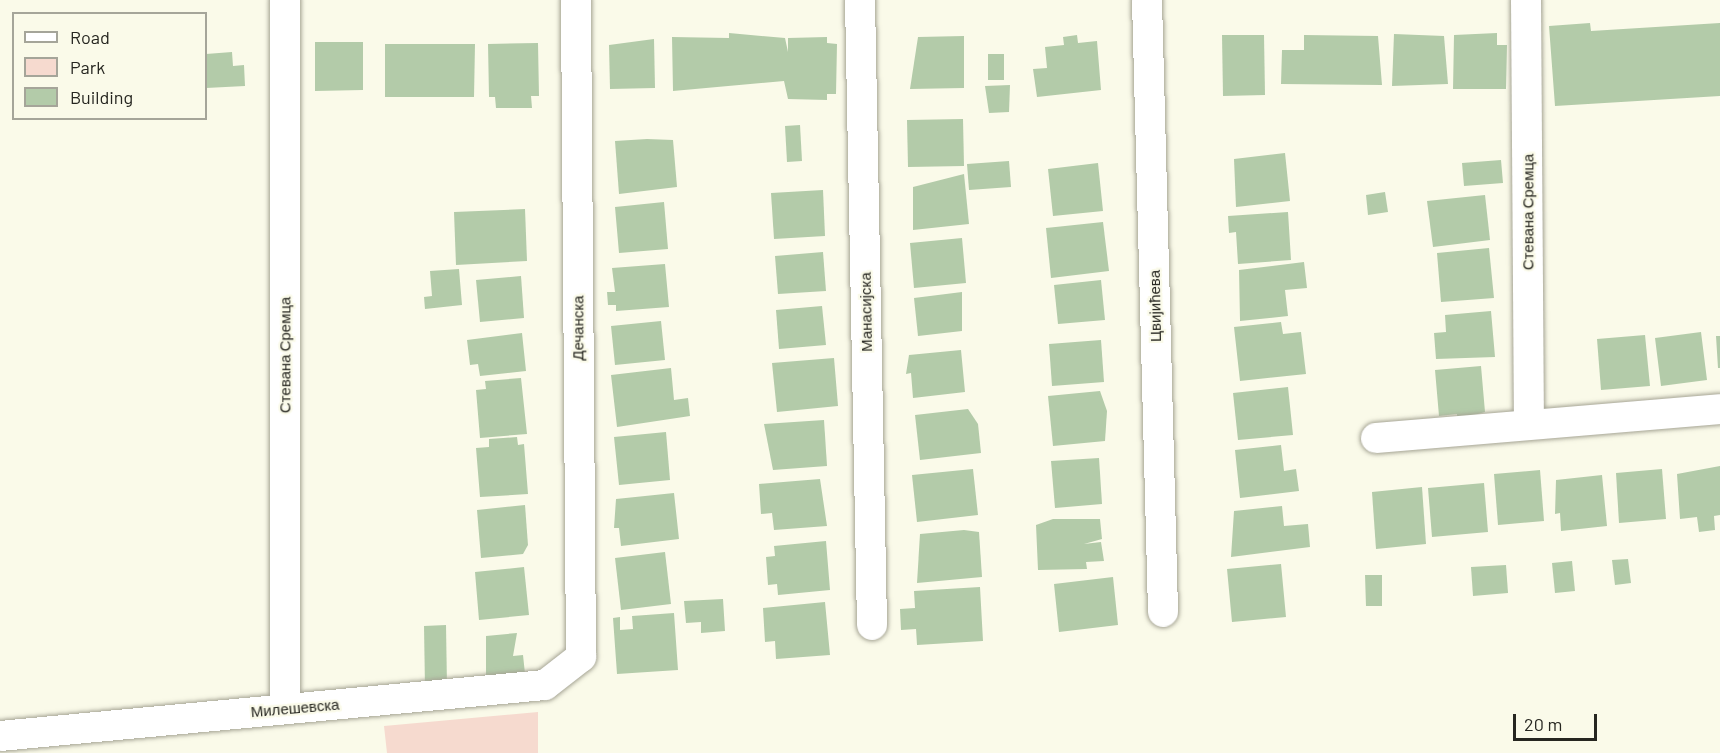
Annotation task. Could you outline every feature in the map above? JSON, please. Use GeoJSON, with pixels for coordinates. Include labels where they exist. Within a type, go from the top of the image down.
{"type":"FeatureCollection","features":[{"type":"Feature","properties":{"kind":"street","name":"Стевана Сремца"},"geometry":{"type":"LineString","coordinates":[[285,0],[285,709]]}},
{"type":"Feature","properties":{"kind":"street","name":"Дечанска"},"geometry":{"type":"LineString","coordinates":[[576,0],[580,657]]}},
{"type":"Feature","properties":{"kind":"street","name":"Манасијска"},"geometry":{"type":"LineString","coordinates":[[860,0],[872,625]]}},
{"type":"Feature","properties":{"kind":"street","name":"Цвијићева"},"geometry":{"type":"LineString","coordinates":[[1147,0],[1163,612]]}},
{"type":"Feature","properties":{"kind":"street","name":"Стевана Сремца"},"geometry":{"type":"LineString","coordinates":[[1526,0],[1529,424]]}},
{"type":"Feature","properties":{"kind":"street"},"geometry":{"type":"LineString","coordinates":[[1376,438],[1720,409]]}},
{"type":"Feature","properties":{"kind":"street","name":"Милешевска"},"geometry":{"type":"LineString","coordinates":[[0,736],[545,685],[580,657]]}},
{"type":"Feature","properties":{"kind":"green space"},"geometry":{"type":"Polygon","coordinates":[[[538,712],[538,753],[387,753],[384,726],[538,712]]]}},
{"type":"Feature","properties":{"kind":"building"},"geometry":{"type":"Polygon","coordinates":[[[1590,23],[1591,31],[1720,23],[1720,96],[1555,106],[1549,26],[1590,23]]]}},
{"type":"Feature","properties":{"kind":"building"},"geometry":{"type":"Polygon","coordinates":[[[729,33],[785,38],[788,52],[788,38],[827,37],[827,43],[837,44],[836,94],[827,94],[827,100],[788,99],[784,81],[673,91],[672,37],[729,38],[729,33]]]}},
{"type":"Feature","properties":{"kind":"building"},"geometry":{"type":"Polygon","coordinates":[[[1497,33],[1497,45],[1507,45],[1506,89],[1453,89],[1454,35],[1497,33]]]}},
{"type":"Feature","properties":{"kind":"building"},"geometry":{"type":"Polygon","coordinates":[[[1394,34],[1444,36],[1448,84],[1392,86],[1394,34]]]}},
{"type":"Feature","properties":{"kind":"building"},"geometry":{"type":"Polygon","coordinates":[[[1077,35],[1078,43],[1097,41],[1101,90],[1037,97],[1033,69],[1047,68],[1045,47],[1064,45],[1063,37],[1077,35]]]}},
{"type":"Feature","properties":{"kind":"building"},"geometry":{"type":"Polygon","coordinates":[[[1222,35],[1264,35],[1265,95],[1223,96],[1222,35]]]}},
{"type":"Feature","properties":{"kind":"building"},"geometry":{"type":"Polygon","coordinates":[[[1304,35],[1378,36],[1382,85],[1281,84],[1282,50],[1304,50],[1304,35]]]}},
{"type":"Feature","properties":{"kind":"building"},"geometry":{"type":"Polygon","coordinates":[[[964,36],[964,88],[910,89],[918,37],[964,36]]]}},
{"type":"Feature","properties":{"kind":"building"},"geometry":{"type":"Polygon","coordinates":[[[654,39],[655,88],[610,89],[609,45],[654,39]]]}},
{"type":"Feature","properties":{"kind":"building"},"geometry":{"type":"Polygon","coordinates":[[[315,42],[363,42],[363,90],[315,91],[315,42]]]}},
{"type":"Feature","properties":{"kind":"building"},"geometry":{"type":"Polygon","coordinates":[[[538,43],[539,96],[531,96],[532,108],[496,108],[495,97],[489,97],[488,44],[538,43]]]}},
{"type":"Feature","properties":{"kind":"building"},"geometry":{"type":"Polygon","coordinates":[[[385,44],[475,44],[474,97],[385,97],[385,44]]]}},
{"type":"Feature","properties":{"kind":"building"},"geometry":{"type":"Polygon","coordinates":[[[232,52],[233,66],[244,65],[245,86],[207,88],[207,54],[232,52]]]}},
{"type":"Feature","properties":{"kind":"building"},"geometry":{"type":"Polygon","coordinates":[[[988,54],[1004,54],[1004,80],[988,80],[988,54]]]}},
{"type":"Feature","properties":{"kind":"building"},"geometry":{"type":"Polygon","coordinates":[[[1010,85],[1009,112],[989,113],[985,86],[1010,85]]]}},
{"type":"Feature","properties":{"kind":"building"},"geometry":{"type":"Polygon","coordinates":[[[963,119],[964,166],[908,167],[907,120],[963,119]]]}},
{"type":"Feature","properties":{"kind":"building"},"geometry":{"type":"Polygon","coordinates":[[[800,125],[802,161],[787,162],[785,126],[800,125]]]}},
{"type":"Feature","properties":{"kind":"building"},"geometry":{"type":"Polygon","coordinates":[[[673,140],[677,187],[619,194],[615,141],[673,140]]]}},
{"type":"Feature","properties":{"kind":"building"},"geometry":{"type":"Polygon","coordinates":[[[1285,153],[1290,201],[1236,207],[1234,159],[1285,153]]]}},
{"type":"Feature","properties":{"kind":"building"},"geometry":{"type":"Polygon","coordinates":[[[1501,160],[1503,183],[1464,186],[1462,163],[1501,160]]]}},
{"type":"Feature","properties":{"kind":"building"},"geometry":{"type":"Polygon","coordinates":[[[1009,161],[1011,187],[969,190],[967,164],[1009,161]]]}},
{"type":"Feature","properties":{"kind":"building"},"geometry":{"type":"Polygon","coordinates":[[[1098,163],[1103,211],[1053,216],[1048,169],[1098,163]]]}},
{"type":"Feature","properties":{"kind":"building"},"geometry":{"type":"Polygon","coordinates":[[[964,174],[969,224],[913,230],[913,187],[964,174]]]}},
{"type":"Feature","properties":{"kind":"building"},"geometry":{"type":"Polygon","coordinates":[[[823,190],[825,236],[774,239],[771,193],[823,190]]]}},
{"type":"Feature","properties":{"kind":"building"},"geometry":{"type":"Polygon","coordinates":[[[1385,192],[1388,212],[1368,215],[1366,195],[1385,192]]]}},
{"type":"Feature","properties":{"kind":"building"},"geometry":{"type":"Polygon","coordinates":[[[1485,195],[1490,240],[1433,247],[1427,201],[1485,195]]]}},
{"type":"Feature","properties":{"kind":"building"},"geometry":{"type":"Polygon","coordinates":[[[664,202],[668,249],[619,253],[615,207],[664,202]]]}},
{"type":"Feature","properties":{"kind":"building"},"geometry":{"type":"Polygon","coordinates":[[[525,209],[527,261],[456,265],[454,212],[525,209]]]}},
{"type":"Feature","properties":{"kind":"building"},"geometry":{"type":"Polygon","coordinates":[[[1288,212],[1291,260],[1238,264],[1236,232],[1229,233],[1228,216],[1288,212]]]}},
{"type":"Feature","properties":{"kind":"building"},"geometry":{"type":"Polygon","coordinates":[[[1103,222],[1109,271],[1051,278],[1046,228],[1103,222]]]}},
{"type":"Feature","properties":{"kind":"building"},"geometry":{"type":"Polygon","coordinates":[[[962,238],[966,283],[914,288],[910,243],[962,238]]]}},
{"type":"Feature","properties":{"kind":"building"},"geometry":{"type":"Polygon","coordinates":[[[1489,248],[1494,298],[1441,302],[1437,253],[1489,248]]]}},
{"type":"Feature","properties":{"kind":"building"},"geometry":{"type":"Polygon","coordinates":[[[823,252],[826,291],[778,294],[775,256],[823,252]]]}},
{"type":"Feature","properties":{"kind":"building"},"geometry":{"type":"Polygon","coordinates":[[[1304,262],[1307,288],[1285,290],[1288,316],[1240,321],[1239,270],[1304,262]]]}},
{"type":"Feature","properties":{"kind":"building"},"geometry":{"type":"Polygon","coordinates":[[[665,264],[669,307],[616,311],[616,305],[608,305],[607,292],[615,292],[612,268],[665,264]]]}},
{"type":"Feature","properties":{"kind":"building"},"geometry":{"type":"Polygon","coordinates":[[[459,269],[462,305],[425,309],[424,297],[432,296],[430,271],[459,269]]]}},
{"type":"Feature","properties":{"kind":"building"},"geometry":{"type":"Polygon","coordinates":[[[521,276],[524,318],[480,322],[476,280],[521,276]]]}},
{"type":"Feature","properties":{"kind":"building"},"geometry":{"type":"Polygon","coordinates":[[[1101,280],[1105,320],[1058,324],[1054,285],[1101,280]]]}},
{"type":"Feature","properties":{"kind":"building"},"geometry":{"type":"Polygon","coordinates":[[[962,292],[962,331],[918,336],[914,298],[962,292]]]}},
{"type":"Feature","properties":{"kind":"building"},"geometry":{"type":"Polygon","coordinates":[[[822,306],[826,345],[779,349],[776,310],[822,306]]]}},
{"type":"Feature","properties":{"kind":"building"},"geometry":{"type":"Polygon","coordinates":[[[1491,311],[1495,357],[1436,359],[1434,333],[1446,332],[1445,315],[1491,311]]]}},
{"type":"Feature","properties":{"kind":"building"},"geometry":{"type":"Polygon","coordinates":[[[661,321],[665,360],[615,365],[611,326],[661,321]]]}},
{"type":"Feature","properties":{"kind":"building"},"geometry":{"type":"Polygon","coordinates":[[[1281,322],[1283,334],[1301,332],[1306,374],[1240,381],[1234,327],[1281,322]]]}},
{"type":"Feature","properties":{"kind":"building"},"geometry":{"type":"Polygon","coordinates":[[[1701,332],[1707,380],[1661,386],[1655,338],[1701,332]]]}},
{"type":"Feature","properties":{"kind":"building"},"geometry":{"type":"Polygon","coordinates":[[[522,333],[526,371],[480,376],[478,364],[470,365],[467,340],[522,333]]]}},
{"type":"Feature","properties":{"kind":"building"},"geometry":{"type":"Polygon","coordinates":[[[1645,335],[1650,386],[1601,390],[1597,339],[1645,335]]]}},
{"type":"Feature","properties":{"kind":"building"},"geometry":{"type":"Polygon","coordinates":[[[1716,336],[1720,336],[1720,368],[1718,368],[1716,336]]]}},
{"type":"Feature","properties":{"kind":"building"},"geometry":{"type":"Polygon","coordinates":[[[1101,340],[1104,382],[1052,386],[1049,344],[1101,340]]]}},
{"type":"Feature","properties":{"kind":"building"},"geometry":{"type":"Polygon","coordinates":[[[961,350],[965,392],[913,398],[911,373],[906,374],[909,355],[961,350]]]}},
{"type":"Feature","properties":{"kind":"building"},"geometry":{"type":"Polygon","coordinates":[[[834,358],[838,406],[777,412],[772,363],[834,358]]]}},
{"type":"Feature","properties":{"kind":"building"},"geometry":{"type":"Polygon","coordinates":[[[1481,366],[1485,412],[1457,420],[1457,414],[1439,416],[1435,370],[1481,366]]]}},
{"type":"Feature","properties":{"kind":"building"},"geometry":{"type":"Polygon","coordinates":[[[671,368],[674,400],[688,398],[690,416],[617,427],[611,375],[671,368]]]}},
{"type":"Feature","properties":{"kind":"building"},"geometry":{"type":"Polygon","coordinates":[[[521,378],[527,434],[480,438],[476,390],[486,389],[485,381],[521,378]]]}},
{"type":"Feature","properties":{"kind":"building"},"geometry":{"type":"Polygon","coordinates":[[[1288,387],[1293,435],[1238,440],[1233,393],[1288,387]]]}},
{"type":"Feature","properties":{"kind":"building"},"geometry":{"type":"Polygon","coordinates":[[[1100,391],[1107,411],[1105,441],[1053,446],[1048,396],[1100,391]]]}},
{"type":"Feature","properties":{"kind":"building"},"geometry":{"type":"Polygon","coordinates":[[[968,409],[978,424],[981,453],[920,460],[915,415],[968,409]]]}},
{"type":"Feature","properties":{"kind":"building"},"geometry":{"type":"Polygon","coordinates":[[[824,420],[827,466],[773,470],[764,424],[824,420]]]}},
{"type":"Feature","properties":{"kind":"building"},"geometry":{"type":"Polygon","coordinates":[[[666,432],[670,480],[619,485],[614,437],[666,432]]]}},
{"type":"Feature","properties":{"kind":"building"},"geometry":{"type":"Polygon","coordinates":[[[517,437],[518,445],[524,444],[528,494],[480,497],[476,448],[489,447],[489,439],[517,437]]]}},
{"type":"Feature","properties":{"kind":"building"},"geometry":{"type":"Polygon","coordinates":[[[1281,445],[1284,471],[1296,469],[1299,491],[1240,498],[1235,450],[1281,445]]]}},
{"type":"Feature","properties":{"kind":"building"},"geometry":{"type":"Polygon","coordinates":[[[1099,458],[1102,504],[1055,508],[1051,461],[1099,458]]]}},
{"type":"Feature","properties":{"kind":"building"},"geometry":{"type":"Polygon","coordinates":[[[1720,466],[1720,515],[1714,516],[1715,530],[1699,532],[1697,517],[1680,519],[1677,474],[1720,466]]]}},
{"type":"Feature","properties":{"kind":"building"},"geometry":{"type":"Polygon","coordinates":[[[973,469],[978,515],[917,522],[912,475],[973,469]]]}},
{"type":"Feature","properties":{"kind":"building"},"geometry":{"type":"Polygon","coordinates":[[[1662,469],[1666,519],[1619,523],[1616,473],[1662,469]]]}},
{"type":"Feature","properties":{"kind":"building"},"geometry":{"type":"Polygon","coordinates":[[[1540,470],[1544,521],[1498,525],[1494,474],[1540,470]]]}},
{"type":"Feature","properties":{"kind":"building"},"geometry":{"type":"Polygon","coordinates":[[[1602,475],[1607,526],[1561,531],[1560,513],[1555,514],[1556,480],[1602,475]]]}},
{"type":"Feature","properties":{"kind":"building"},"geometry":{"type":"Polygon","coordinates":[[[820,479],[827,526],[774,530],[772,513],[761,514],[759,484],[820,479]]]}},
{"type":"Feature","properties":{"kind":"building"},"geometry":{"type":"Polygon","coordinates":[[[1484,483],[1488,532],[1432,537],[1428,488],[1484,483]]]}},
{"type":"Feature","properties":{"kind":"building"},"geometry":{"type":"Polygon","coordinates":[[[1422,487],[1426,544],[1376,549],[1372,492],[1422,487]]]}},
{"type":"Feature","properties":{"kind":"building"},"geometry":{"type":"Polygon","coordinates":[[[674,493],[679,539],[621,546],[619,528],[614,528],[616,499],[674,493]]]}},
{"type":"Feature","properties":{"kind":"building"},"geometry":{"type":"Polygon","coordinates":[[[525,505],[528,545],[523,554],[481,558],[477,510],[525,505]]]}},
{"type":"Feature","properties":{"kind":"building"},"geometry":{"type":"Polygon","coordinates":[[[1282,506],[1284,526],[1308,524],[1310,547],[1231,557],[1234,511],[1282,506]]]}},
{"type":"Feature","properties":{"kind":"building"},"geometry":{"type":"Polygon","coordinates":[[[1053,519],[1100,519],[1102,539],[1084,544],[1101,542],[1104,561],[1086,562],[1087,569],[1038,570],[1036,525],[1053,519]]]}},
{"type":"Feature","properties":{"kind":"building"},"geometry":{"type":"Polygon","coordinates":[[[964,530],[979,532],[982,577],[917,583],[920,534],[964,530]]]}},
{"type":"Feature","properties":{"kind":"building"},"geometry":{"type":"Polygon","coordinates":[[[826,541],[830,590],[778,595],[777,584],[768,585],[766,557],[775,556],[774,546],[826,541]]]}},
{"type":"Feature","properties":{"kind":"building"},"geometry":{"type":"Polygon","coordinates":[[[665,552],[671,604],[621,610],[615,558],[665,552]]]}},
{"type":"Feature","properties":{"kind":"building"},"geometry":{"type":"Polygon","coordinates":[[[1628,559],[1631,583],[1615,585],[1612,560],[1628,559]]]}},
{"type":"Feature","properties":{"kind":"building"},"geometry":{"type":"Polygon","coordinates":[[[1572,561],[1575,591],[1555,593],[1552,563],[1572,561]]]}},
{"type":"Feature","properties":{"kind":"building"},"geometry":{"type":"Polygon","coordinates":[[[1281,564],[1286,617],[1232,622],[1227,569],[1281,564]]]}},
{"type":"Feature","properties":{"kind":"building"},"geometry":{"type":"Polygon","coordinates":[[[1506,565],[1508,593],[1473,596],[1471,567],[1506,565]]]}},
{"type":"Feature","properties":{"kind":"building"},"geometry":{"type":"Polygon","coordinates":[[[524,567],[529,615],[479,620],[475,572],[524,567]]]}},
{"type":"Feature","properties":{"kind":"building"},"geometry":{"type":"Polygon","coordinates":[[[1365,575],[1382,575],[1382,606],[1366,606],[1365,575]]]}},
{"type":"Feature","properties":{"kind":"building"},"geometry":{"type":"Polygon","coordinates":[[[1113,577],[1118,625],[1059,632],[1054,584],[1113,577]]]}},
{"type":"Feature","properties":{"kind":"building"},"geometry":{"type":"Polygon","coordinates":[[[980,587],[983,641],[917,645],[916,629],[901,630],[900,609],[915,608],[914,591],[980,587]]]}},
{"type":"Feature","properties":{"kind":"building"},"geometry":{"type":"Polygon","coordinates":[[[723,599],[725,631],[701,633],[701,622],[686,623],[684,601],[723,599]]]}},
{"type":"Feature","properties":{"kind":"building"},"geometry":{"type":"Polygon","coordinates":[[[825,602],[830,655],[776,659],[775,641],[765,642],[763,608],[825,602]]]}},
{"type":"Feature","properties":{"kind":"building"},"geometry":{"type":"Polygon","coordinates":[[[674,613],[678,670],[617,674],[613,618],[620,617],[620,630],[633,629],[632,616],[674,613]]]}},
{"type":"Feature","properties":{"kind":"building"},"geometry":{"type":"Polygon","coordinates":[[[446,625],[447,687],[425,688],[424,626],[446,625]]]}},
{"type":"Feature","properties":{"kind":"building"},"geometry":{"type":"Polygon","coordinates":[[[517,633],[513,656],[523,655],[526,683],[486,686],[486,636],[517,633]]]}}]}
